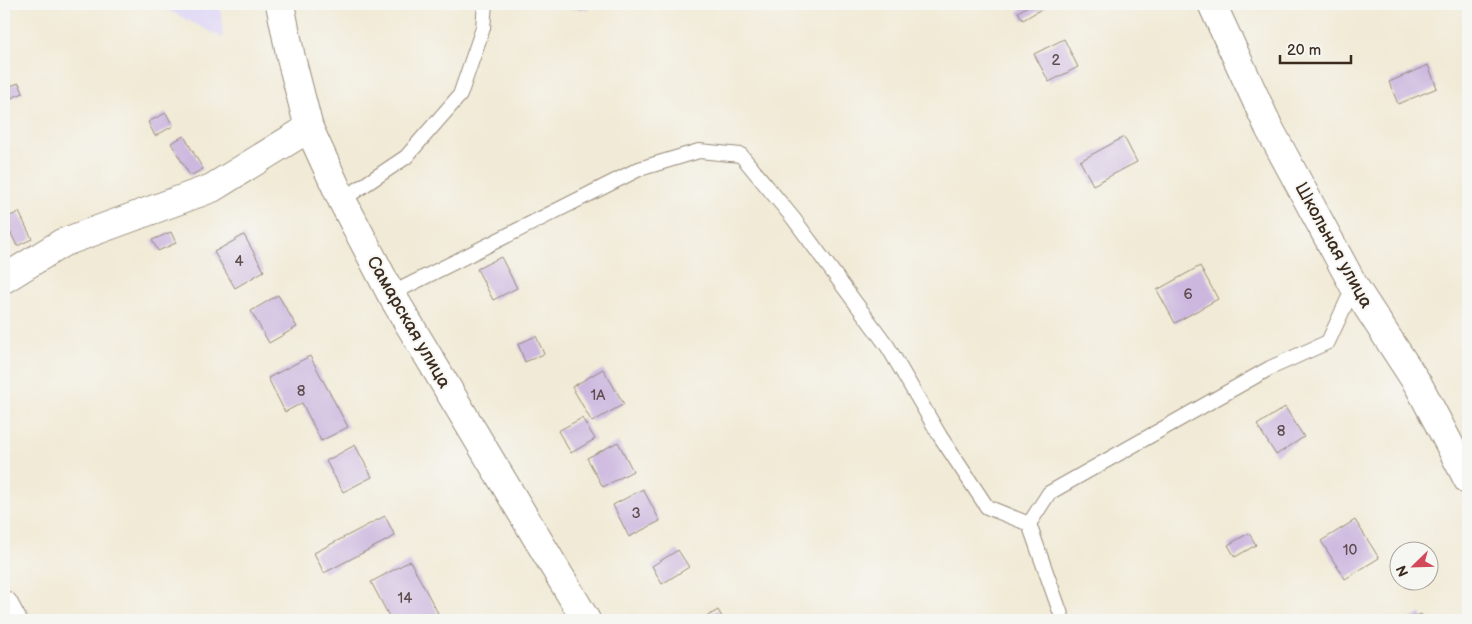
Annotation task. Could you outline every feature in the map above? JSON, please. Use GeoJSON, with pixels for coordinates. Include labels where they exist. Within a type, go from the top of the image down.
{"type":"FeatureCollection","features":[{"type":"Feature","properties":{"kind":"street","name":"Самарская улица"},"geometry":{"type":"LineString","coordinates":[[280,4],[291,58],[309,128],[342,200],[391,294],[586,620]]}},
{"type":"Feature","properties":{"kind":"street","name":"Школьная улица"},"geometry":{"type":"LineString","coordinates":[[1212,4],[1269,128],[1354,286],[1419,386],[1468,480]]}},
{"type":"Feature","properties":{"kind":"street"},"geometry":{"type":"LineString","coordinates":[[4,279],[62,243],[212,188],[309,128]]}},
{"type":"Feature","properties":{"kind":"street"},"geometry":{"type":"LineString","coordinates":[[4,605],[12,620]]}},
{"type":"Feature","properties":{"kind":"lane"},"geometry":{"type":"LineString","coordinates":[[342,200],[406,157],[460,95],[483,28],[485,4]]}},
{"type":"Feature","properties":{"kind":"lane"},"geometry":{"type":"LineString","coordinates":[[391,294],[639,169],[699,151],[741,156],[793,218],[888,347],[940,436],[987,507],[1029,524],[1062,620]]}},
{"type":"Feature","properties":{"kind":"lane"},"geometry":{"type":"LineString","coordinates":[[1029,524],[1049,493],[1270,368],[1328,342],[1354,286]]}},
{"type":"Feature","properties":{"kind":"shaded area"},"geometry":{"type":"Polygon","coordinates":[[[156,4],[220,4],[223,38],[156,4]]]}},
{"type":"Feature","properties":{"kind":"building"},"geometry":{"type":"Polygon","coordinates":[[[565,4],[588,4],[588,9],[565,8],[565,4]]]}},
{"type":"Feature","properties":{"kind":"building"},"geometry":{"type":"Polygon","coordinates":[[[1031,4],[1050,4],[1023,20],[1018,12],[1031,4]]]}},
{"type":"Feature","properties":{"kind":"building"},"geometry":{"type":"Polygon","coordinates":[[[1064,39],[1078,67],[1049,82],[1034,54],[1064,39]]]}},
{"type":"Feature","properties":{"kind":"building"},"geometry":{"type":"Polygon","coordinates":[[[1428,65],[1437,88],[1398,104],[1389,82],[1428,65]]]}},
{"type":"Feature","properties":{"kind":"building"},"geometry":{"type":"Polygon","coordinates":[[[19,83],[23,93],[4,101],[4,88],[19,83]]]}},
{"type":"Feature","properties":{"kind":"building"},"geometry":{"type":"Polygon","coordinates":[[[166,113],[173,126],[155,136],[148,122],[166,113]]]}},
{"type":"Feature","properties":{"kind":"building"},"geometry":{"type":"Polygon","coordinates":[[[184,136],[203,169],[190,176],[171,143],[184,136]]]}},
{"type":"Feature","properties":{"kind":"building"},"geometry":{"type":"Polygon","coordinates":[[[1124,137],[1137,162],[1093,185],[1080,161],[1124,137]]]}},
{"type":"Feature","properties":{"kind":"building"},"geometry":{"type":"Polygon","coordinates":[[[19,212],[32,239],[17,246],[4,219],[19,212]]]}},
{"type":"Feature","properties":{"kind":"building"},"geometry":{"type":"Polygon","coordinates":[[[171,232],[176,243],[158,251],[152,240],[171,232]]]}},
{"type":"Feature","properties":{"kind":"building"},"geometry":{"type":"Polygon","coordinates":[[[244,235],[264,271],[235,288],[214,252],[244,235]]]}},
{"type":"Feature","properties":{"kind":"building"},"geometry":{"type":"Polygon","coordinates":[[[501,257],[517,288],[493,300],[477,269],[501,257]]]}},
{"type":"Feature","properties":{"kind":"building"},"geometry":{"type":"Polygon","coordinates":[[[1200,266],[1218,299],[1175,323],[1157,290],[1200,266]]]}},
{"type":"Feature","properties":{"kind":"building"},"geometry":{"type":"Polygon","coordinates":[[[278,295],[297,327],[269,343],[251,311],[278,295]]]}},
{"type":"Feature","properties":{"kind":"building"},"geometry":{"type":"Polygon","coordinates":[[[536,336],[544,354],[525,362],[518,344],[536,336]]]}},
{"type":"Feature","properties":{"kind":"building"},"geometry":{"type":"Polygon","coordinates":[[[310,356],[348,427],[321,441],[302,403],[285,412],[268,378],[310,356]]]}},
{"type":"Feature","properties":{"kind":"building"},"geometry":{"type":"Polygon","coordinates":[[[603,369],[624,404],[592,422],[572,387],[603,369]]]}},
{"type":"Feature","properties":{"kind":"building"},"geometry":{"type":"Polygon","coordinates":[[[1285,407],[1304,437],[1276,455],[1257,425],[1285,407]]]}},
{"type":"Feature","properties":{"kind":"building"},"geometry":{"type":"Polygon","coordinates":[[[582,418],[595,439],[571,453],[558,431],[582,418]]]}},
{"type":"Feature","properties":{"kind":"building"},"geometry":{"type":"Polygon","coordinates":[[[618,442],[633,471],[603,487],[587,458],[618,442]]]}},
{"type":"Feature","properties":{"kind":"building"},"geometry":{"type":"Polygon","coordinates":[[[355,445],[372,477],[343,492],[326,461],[355,445]]]}},
{"type":"Feature","properties":{"kind":"building"},"geometry":{"type":"Polygon","coordinates":[[[643,489],[660,521],[629,537],[613,505],[643,489]]]}},
{"type":"Feature","properties":{"kind":"building"},"geometry":{"type":"Polygon","coordinates":[[[385,516],[395,536],[324,573],[314,553],[385,516]]]}},
{"type":"Feature","properties":{"kind":"building"},"geometry":{"type":"Polygon","coordinates":[[[1355,520],[1379,558],[1345,579],[1321,541],[1355,520]]]}},
{"type":"Feature","properties":{"kind":"building"},"geometry":{"type":"Polygon","coordinates":[[[1249,533],[1256,545],[1235,557],[1228,545],[1249,533]]]}},
{"type":"Feature","properties":{"kind":"building"},"geometry":{"type":"Polygon","coordinates":[[[678,550],[689,567],[662,584],[652,566],[678,550]]]}},
{"type":"Feature","properties":{"kind":"building"},"geometry":{"type":"Polygon","coordinates":[[[410,561],[438,613],[425,620],[391,620],[371,582],[410,561]]]}},
{"type":"Feature","properties":{"kind":"building"},"geometry":{"type":"Polygon","coordinates":[[[718,610],[724,620],[701,620],[718,610]]]}},
{"type":"Feature","properties":{"kind":"building"},"geometry":{"type":"Polygon","coordinates":[[[1421,614],[1424,620],[1408,620],[1421,614]]]}}]}
